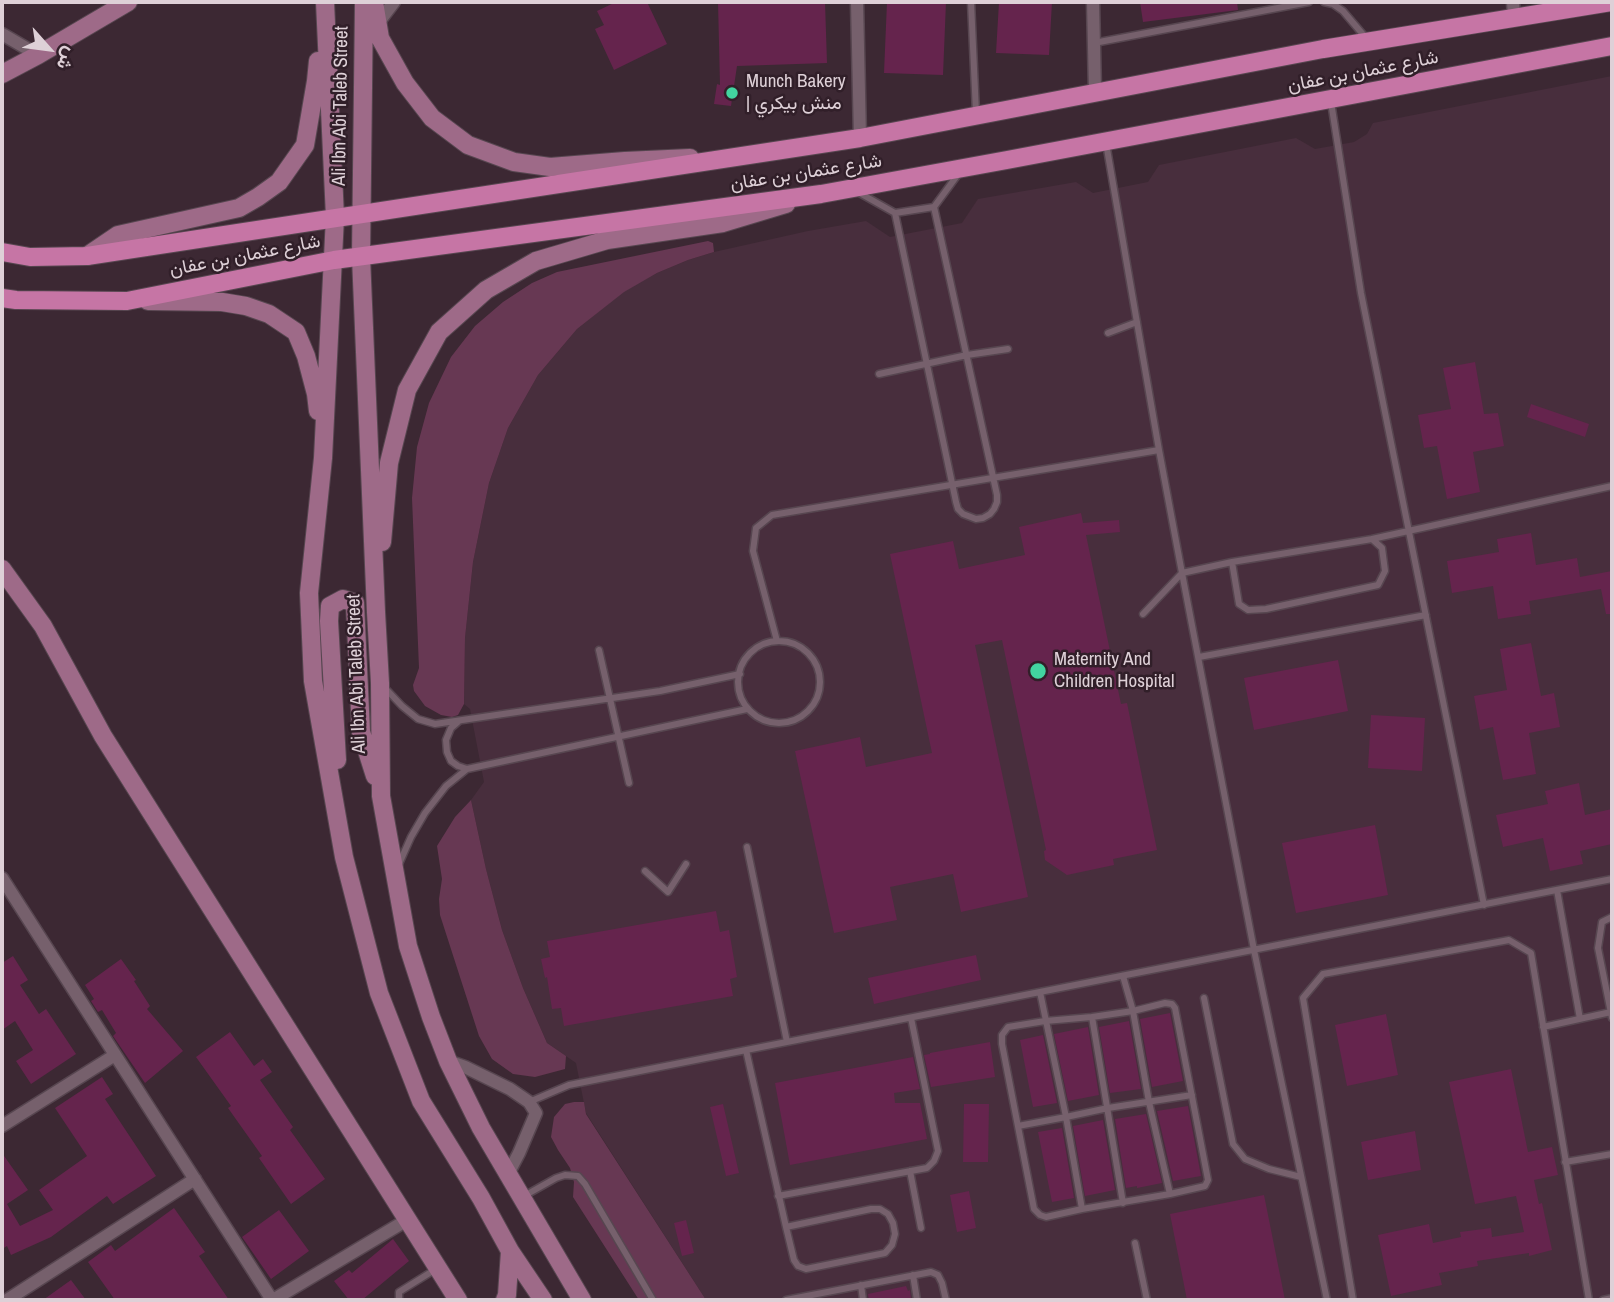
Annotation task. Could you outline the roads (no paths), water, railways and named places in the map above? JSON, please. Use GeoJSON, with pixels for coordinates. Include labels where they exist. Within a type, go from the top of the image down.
{"type":"FeatureCollection","features":[{"type":"Feature","properties":{"kind":"main road","name":"شارع عثمان بن عفان"},"geometry":{"type":"LineString","coordinates":[[2,252],[30,257],[87,256],[860,138],[1370,42],[1513,10],[1611,2]]}},
{"type":"Feature","properties":{"kind":"main road","name":"شارع عثمان بن عفان"},"geometry":{"type":"LineString","coordinates":[[2,298],[127,301],[334,260],[821,194],[1612,46]]}},
{"type":"Feature","properties":{"kind":"street"},"geometry":{"type":"LineString","coordinates":[[2,74],[128,2]]}},
{"type":"Feature","properties":{"kind":"street"},"geometry":{"type":"LineString","coordinates":[[324,2],[335,217],[323,458],[309,593],[313,681],[344,857],[379,993],[421,1101],[481,1198],[510,1251],[543,1300]]}},
{"type":"Feature","properties":{"kind":"street"},"geometry":{"type":"LineString","coordinates":[[87,256],[118,235],[239,208],[279,181],[304,145],[316,81],[324,2]]}},
{"type":"Feature","properties":{"kind":"street","name":"Ali Ibn Abi Taleb Street"},"geometry":{"type":"LineString","coordinates":[[364,2],[361,213],[380,682],[381,796],[408,946],[448,1061],[481,1128],[582,1300]]}},
{"type":"Feature","properties":{"kind":"street"},"geometry":{"type":"LineString","coordinates":[[373,2],[380,38],[405,83],[432,118],[468,145],[514,162],[550,167],[724,156],[860,138],[857,2]]}},
{"type":"Feature","properties":{"kind":"street"},"geometry":{"type":"LineString","coordinates":[[378,23],[394,2]]}},
{"type":"Feature","properties":{"kind":"street"},"geometry":{"type":"LineString","coordinates":[[1093,2],[1095,92]]}},
{"type":"Feature","properties":{"kind":"street"},"geometry":{"type":"LineString","coordinates":[[2,34],[38,55]]}},
{"type":"Feature","properties":{"kind":"street"},"geometry":{"type":"LineString","coordinates":[[376,612],[389,463],[407,390],[439,332],[486,290],[536,261],[607,240],[723,223],[821,194]]}},
{"type":"Feature","properties":{"kind":"street"},"geometry":{"type":"LineString","coordinates":[[127,301],[222,302],[246,306],[269,314],[296,332],[306,356],[316,394],[323,458]]}},
{"type":"Feature","properties":{"kind":"street"},"geometry":{"type":"LineString","coordinates":[[2,569],[43,626],[103,736],[458,1300]]}},
{"type":"Feature","properties":{"kind":"street"},"geometry":{"type":"LineString","coordinates":[[344,857],[329,621],[330,606],[343,599],[355,603],[361,732],[381,796]]}},
{"type":"Feature","properties":{"kind":"street"},"geometry":{"type":"LineString","coordinates":[[2,878],[273,1300],[407,1220]]}},
{"type":"Feature","properties":{"kind":"street"},"geometry":{"type":"LineString","coordinates":[[2,1126],[115,1055]]}},
{"type":"Feature","properties":{"kind":"street"},"geometry":{"type":"LineString","coordinates":[[448,1061],[510,1089],[529,1102],[536,1113],[508,1174]]}},
{"type":"Feature","properties":{"kind":"street"},"geometry":{"type":"LineString","coordinates":[[7,1300],[195,1179]]}},
{"type":"Feature","properties":{"kind":"street"},"geometry":{"type":"LineString","coordinates":[[505,1300],[510,1251]]}},
{"type":"Feature","properties":{"kind":"lane"},"geometry":{"type":"LineString","coordinates":[[971,2],[976,115]]}},
{"type":"Feature","properties":{"kind":"lane"},"geometry":{"type":"LineString","coordinates":[[1094,43],[1309,2]]}},
{"type":"Feature","properties":{"kind":"lane"},"geometry":{"type":"LineString","coordinates":[[1324,2],[1343,11],[1370,42]]}},
{"type":"Feature","properties":{"kind":"lane"},"geometry":{"type":"LineString","coordinates":[[1331,99],[1361,293],[1484,905]]}},
{"type":"Feature","properties":{"kind":"lane"},"geometry":{"type":"LineString","coordinates":[[1106,142],[1182,573],[1254,950],[1327,1300]]}},
{"type":"Feature","properties":{"kind":"lane"},"geometry":{"type":"LineString","coordinates":[[852,188],[895,213],[934,207],[962,168]]}},
{"type":"Feature","properties":{"kind":"lane"},"geometry":{"type":"LineString","coordinates":[[895,213],[958,509],[976,519],[990,514],[994,509],[997,502],[994,478],[934,207]]}},
{"type":"Feature","properties":{"kind":"lane"},"geometry":{"type":"LineString","coordinates":[[1108,332],[1137,322]]}},
{"type":"Feature","properties":{"kind":"lane"},"geometry":{"type":"LineString","coordinates":[[879,374],[1008,349]]}},
{"type":"Feature","properties":{"kind":"lane"},"geometry":{"type":"LineString","coordinates":[[777,641],[753,551],[756,528],[772,515],[1159,450]]}},
{"type":"Feature","properties":{"kind":"lane"},"geometry":{"type":"LineString","coordinates":[[1143,614],[1182,573],[1232,562],[1372,540],[1612,486]]}},
{"type":"Feature","properties":{"kind":"lane"},"geometry":{"type":"LineString","coordinates":[[1232,562],[1239,604],[1248,610],[1266,609],[1378,585],[1385,571],[1382,548],[1372,540]]}},
{"type":"Feature","properties":{"kind":"lane"},"geometry":{"type":"LineString","coordinates":[[1199,657],[1426,615]]}},
{"type":"Feature","properties":{"kind":"lane"},"geometry":{"type":"LineString","coordinates":[[777,641],[786,641],[802,648],[815,660],[821,677],[821,689],[815,703],[805,715],[792,722],[768,723],[747,709],[738,680],[746,658],[758,647],[777,641]]}},
{"type":"Feature","properties":{"kind":"lane"},"geometry":{"type":"LineString","coordinates":[[599,650],[629,783]]}},
{"type":"Feature","properties":{"kind":"lane"},"geometry":{"type":"LineString","coordinates":[[380,682],[418,719],[435,724],[660,691],[740,674]]}},
{"type":"Feature","properties":{"kind":"lane"},"geometry":{"type":"LineString","coordinates":[[396,873],[411,837],[425,813],[446,786],[467,769],[747,709]]}},
{"type":"Feature","properties":{"kind":"lane"},"geometry":{"type":"LineString","coordinates":[[461,720],[451,728],[446,740],[447,752],[451,761],[467,769]]}},
{"type":"Feature","properties":{"kind":"lane"},"geometry":{"type":"LineString","coordinates":[[435,724],[446,740]]}},
{"type":"Feature","properties":{"kind":"lane"},"geometry":{"type":"LineString","coordinates":[[747,847],[787,1042]]}},
{"type":"Feature","properties":{"kind":"lane"},"geometry":{"type":"LineString","coordinates":[[645,871],[668,892],[686,864]]}},
{"type":"Feature","properties":{"kind":"lane"},"geometry":{"type":"LineString","coordinates":[[529,1102],[569,1086],[1612,879]]}},
{"type":"Feature","properties":{"kind":"lane"},"geometry":{"type":"LineString","coordinates":[[1557,890],[1580,1019]]}},
{"type":"Feature","properties":{"kind":"lane"},"geometry":{"type":"LineString","coordinates":[[1543,1027],[1612,1015],[1598,948],[1602,922],[1612,917]]}},
{"type":"Feature","properties":{"kind":"lane"},"geometry":{"type":"LineString","coordinates":[[1353,1300],[1303,998],[1322,974],[1509,940],[1531,953],[1589,1300]]}},
{"type":"Feature","properties":{"kind":"lane"},"geometry":{"type":"LineString","coordinates":[[1123,976],[1133,1011],[1149,1102],[1170,1194]]}},
{"type":"Feature","properties":{"kind":"lane"},"geometry":{"type":"LineString","coordinates":[[1040,992],[1082,1209]]}},
{"type":"Feature","properties":{"kind":"lane"},"geometry":{"type":"LineString","coordinates":[[1204,998],[1233,1144],[1245,1158],[1269,1169],[1301,1177]]}},
{"type":"Feature","properties":{"kind":"lane"},"geometry":{"type":"LineString","coordinates":[[1166,1003],[1175,1008],[1208,1180],[1205,1186],[1170,1194],[1040,1216],[1034,1209],[1002,1035],[1009,1027],[1092,1017],[1166,1003]]}},
{"type":"Feature","properties":{"kind":"lane"},"geometry":{"type":"LineString","coordinates":[[1092,1017],[1124,1203]]}},
{"type":"Feature","properties":{"kind":"lane"},"geometry":{"type":"LineString","coordinates":[[778,1196],[927,1168],[934,1161],[938,1151],[911,1018]]}},
{"type":"Feature","properties":{"kind":"lane"},"geometry":{"type":"LineString","coordinates":[[746,1050],[778,1196],[794,1261],[806,1269],[885,1253],[892,1245],[895,1234],[888,1214],[880,1209],[786,1227]]}},
{"type":"Feature","properties":{"kind":"lane"},"geometry":{"type":"LineString","coordinates":[[1018,1126],[1192,1095]]}},
{"type":"Feature","properties":{"kind":"lane"},"geometry":{"type":"LineString","coordinates":[[1565,1162],[1612,1154]]}},
{"type":"Feature","properties":{"kind":"lane"},"geometry":{"type":"LineString","coordinates":[[910,1171],[920,1228]]}},
{"type":"Feature","properties":{"kind":"lane"},"geometry":{"type":"LineString","coordinates":[[522,1198],[556,1178],[565,1175],[578,1176],[653,1300]]}},
{"type":"Feature","properties":{"kind":"lane"},"geometry":{"type":"LineString","coordinates":[[1135,1243],[1147,1300]]}},
{"type":"Feature","properties":{"kind":"lane"},"geometry":{"type":"LineString","coordinates":[[398,1300],[399,1293],[404,1288],[438,1268]]}},
{"type":"Feature","properties":{"kind":"lane"},"geometry":{"type":"LineString","coordinates":[[786,1300],[931,1272],[938,1275],[943,1283],[946,1300]]}},
{"type":"Feature","properties":{"kind":"lane"},"geometry":{"type":"LineString","coordinates":[[913,1275],[917,1300]]}},
{"type":"Feature","properties":{"kind":"lane"},"geometry":{"type":"LineString","coordinates":[[861,1285],[863,1300]]}},
{"type":"Feature","properties":{"kind":"lane"},"geometry":{"type":"LineString","coordinates":[[1603,1300],[1612,1298]]}},
{"type":"Feature","properties":{"kind":"place","name":"Munch Bakery | منش بيكري"},"geometry":{"type":"Point","coordinates":[732,93]}},
{"type":"Feature","properties":{"kind":"place","name":"Maternity And Children Hospital"},"geometry":{"type":"Point","coordinates":[1038,671]}}]}
